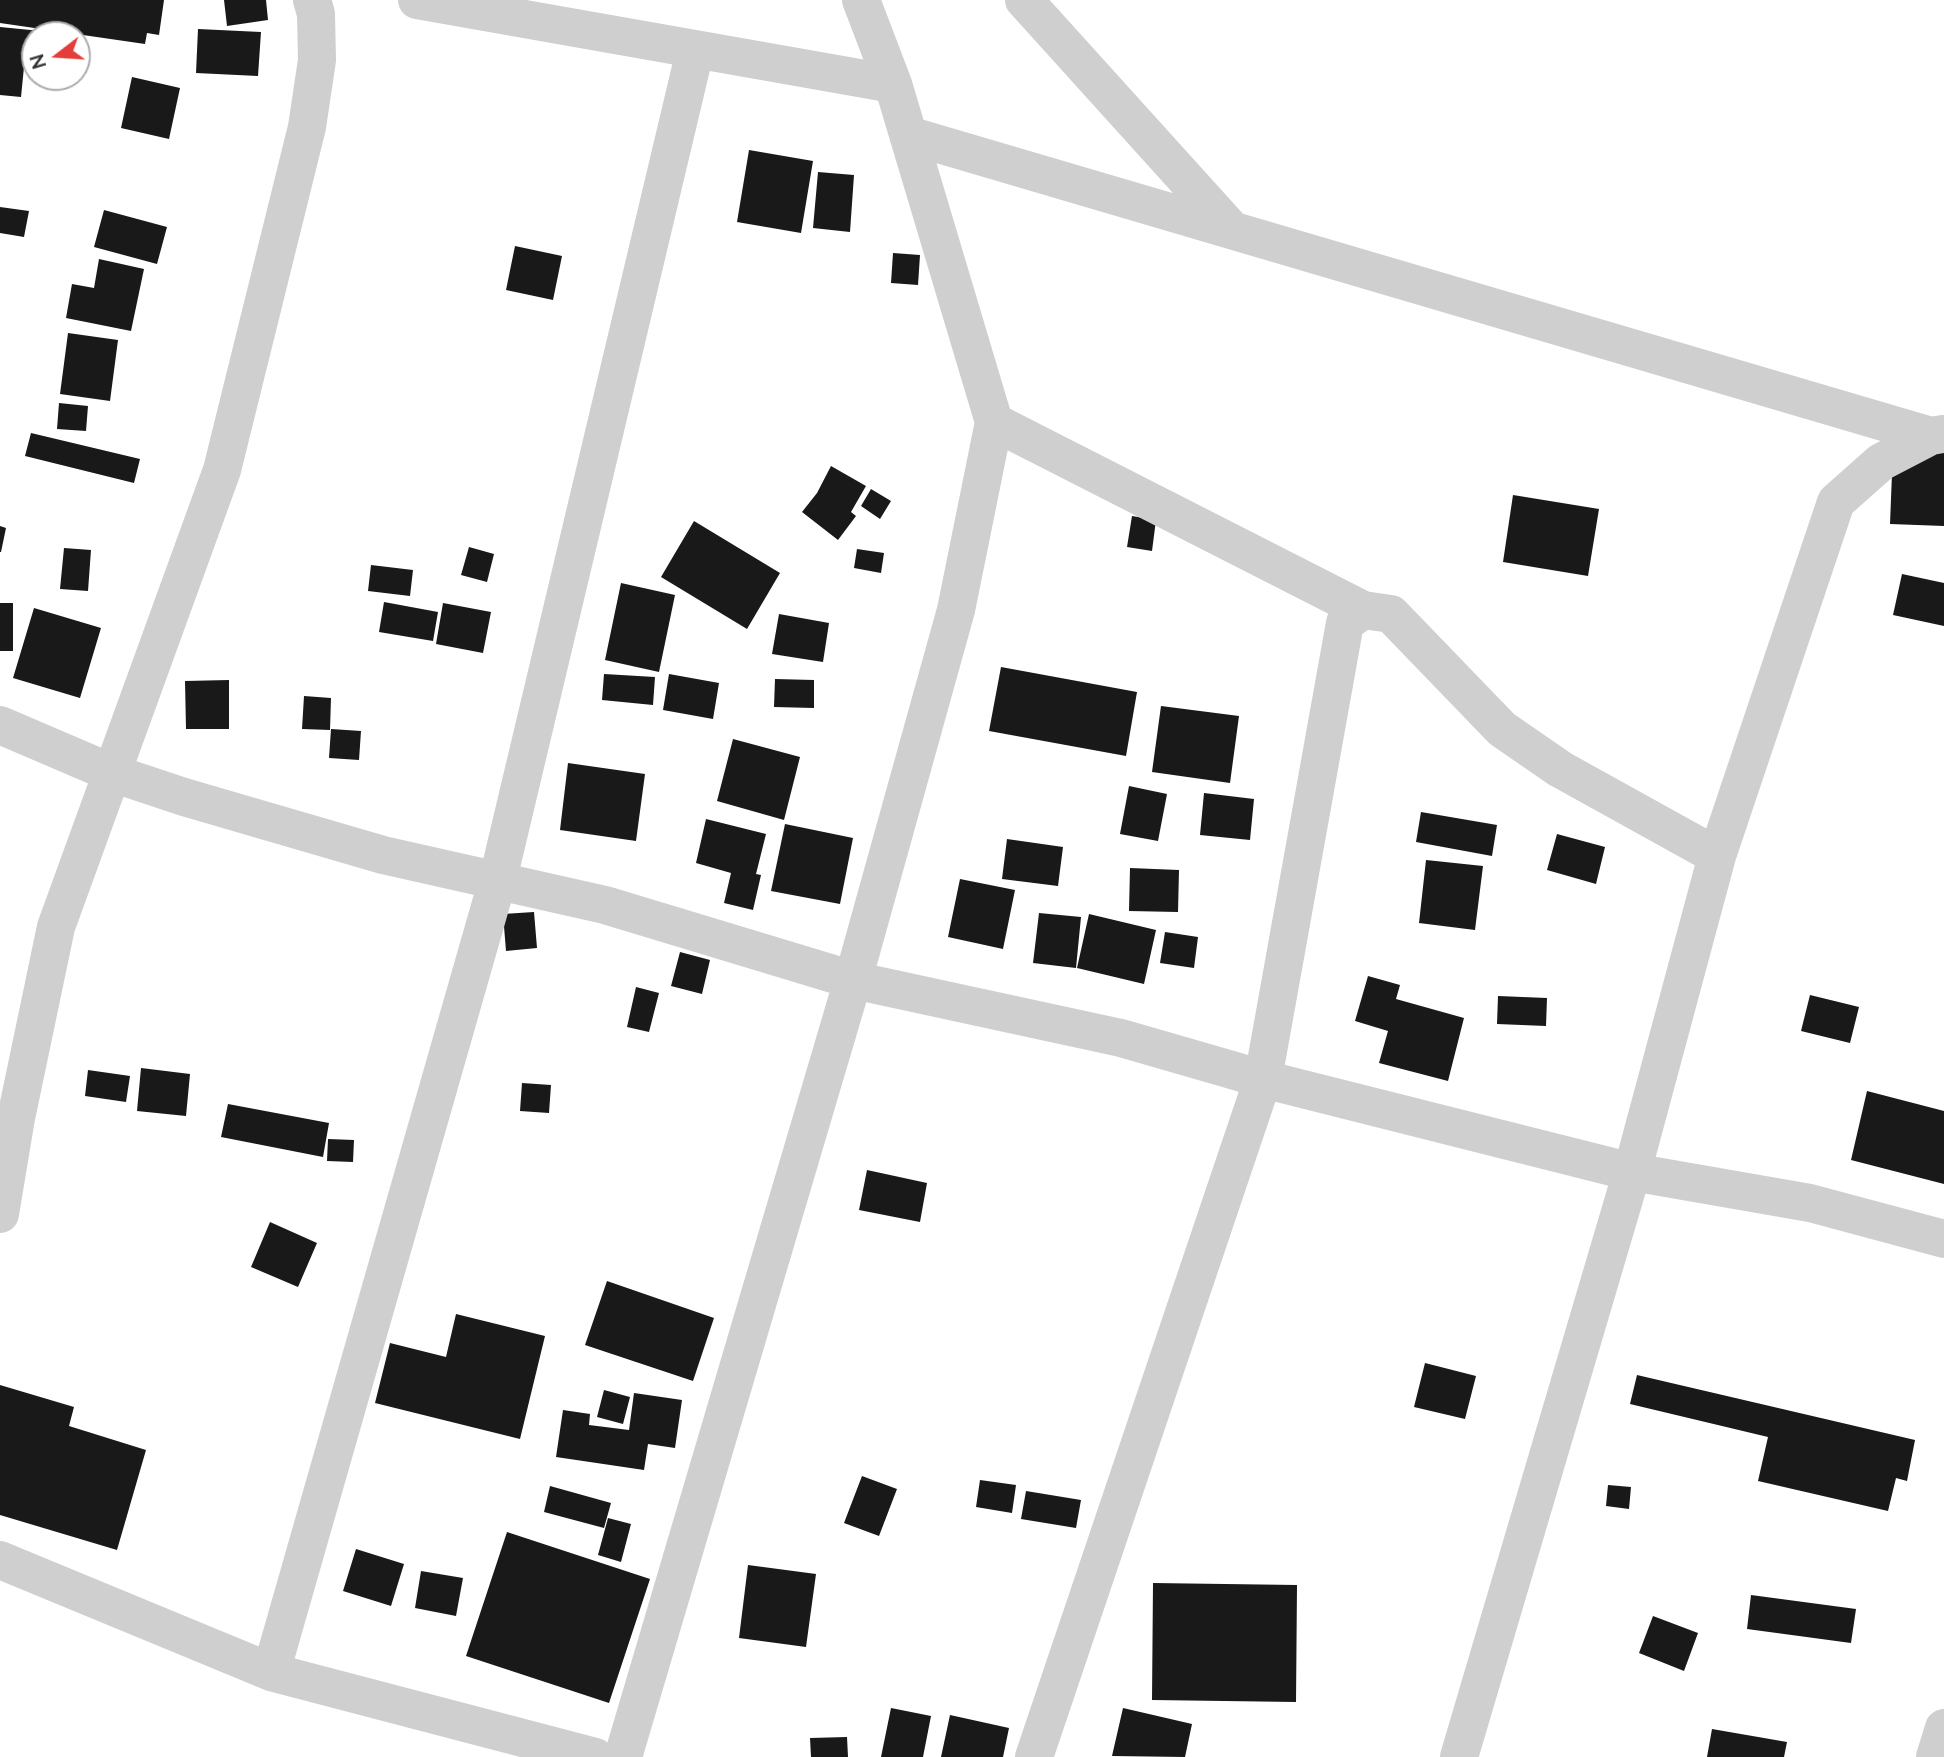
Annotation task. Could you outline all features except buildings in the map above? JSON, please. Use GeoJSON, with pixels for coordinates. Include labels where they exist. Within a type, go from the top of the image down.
{"type":"FeatureCollection","features":[{"type":"Feature","properties":{"kind":"street"},"geometry":{"type":"LineString","coordinates":[[0,1214],[16,1118],[56,926],[222,470],[307,127],[317,60],[316,14],[312,0]]}},
{"type":"Feature","properties":{"kind":"street"},"geometry":{"type":"LineString","coordinates":[[417,0],[894,84]]}},
{"type":"Feature","properties":{"kind":"street"},"geometry":{"type":"LineString","coordinates":[[623,1757],[853,980],[956,610],[994,422],[894,84],[861,0]]}},
{"type":"Feature","properties":{"kind":"street"},"geometry":{"type":"LineString","coordinates":[[1024,0],[1232,230]]}},
{"type":"Feature","properties":{"kind":"street"},"geometry":{"type":"LineString","coordinates":[[271,1672],[498,879],[695,51]]}},
{"type":"Feature","properties":{"kind":"street"},"geometry":{"type":"LineString","coordinates":[[908,135],[1937,435]]}},
{"type":"Feature","properties":{"kind":"street"},"geometry":{"type":"LineString","coordinates":[[994,422],[1363,610],[1391,614],[1502,729],[1559,769],[1717,856]]}},
{"type":"Feature","properties":{"kind":"street"},"geometry":{"type":"LineString","coordinates":[[1459,1757],[1632,1172],[1717,856],[1836,502],[1881,462],[1937,435]]}},
{"type":"Feature","properties":{"kind":"street"},"geometry":{"type":"LineString","coordinates":[[1034,1757],[1263,1079],[1345,623],[1363,610]]}},
{"type":"Feature","properties":{"kind":"street"},"geometry":{"type":"LineString","coordinates":[[0,725],[112,773],[383,855],[605,905],[853,980],[1121,1038],[1263,1079],[1632,1172],[1810,1203],[1944,1239]]}},
{"type":"Feature","properties":{"kind":"street"},"geometry":{"type":"LineString","coordinates":[[0,1560],[271,1672],[596,1757]]}},
{"type":"Feature","properties":{"kind":"street"},"geometry":{"type":"LineString","coordinates":[[1935,1757],[1944,1728]]}}]}
